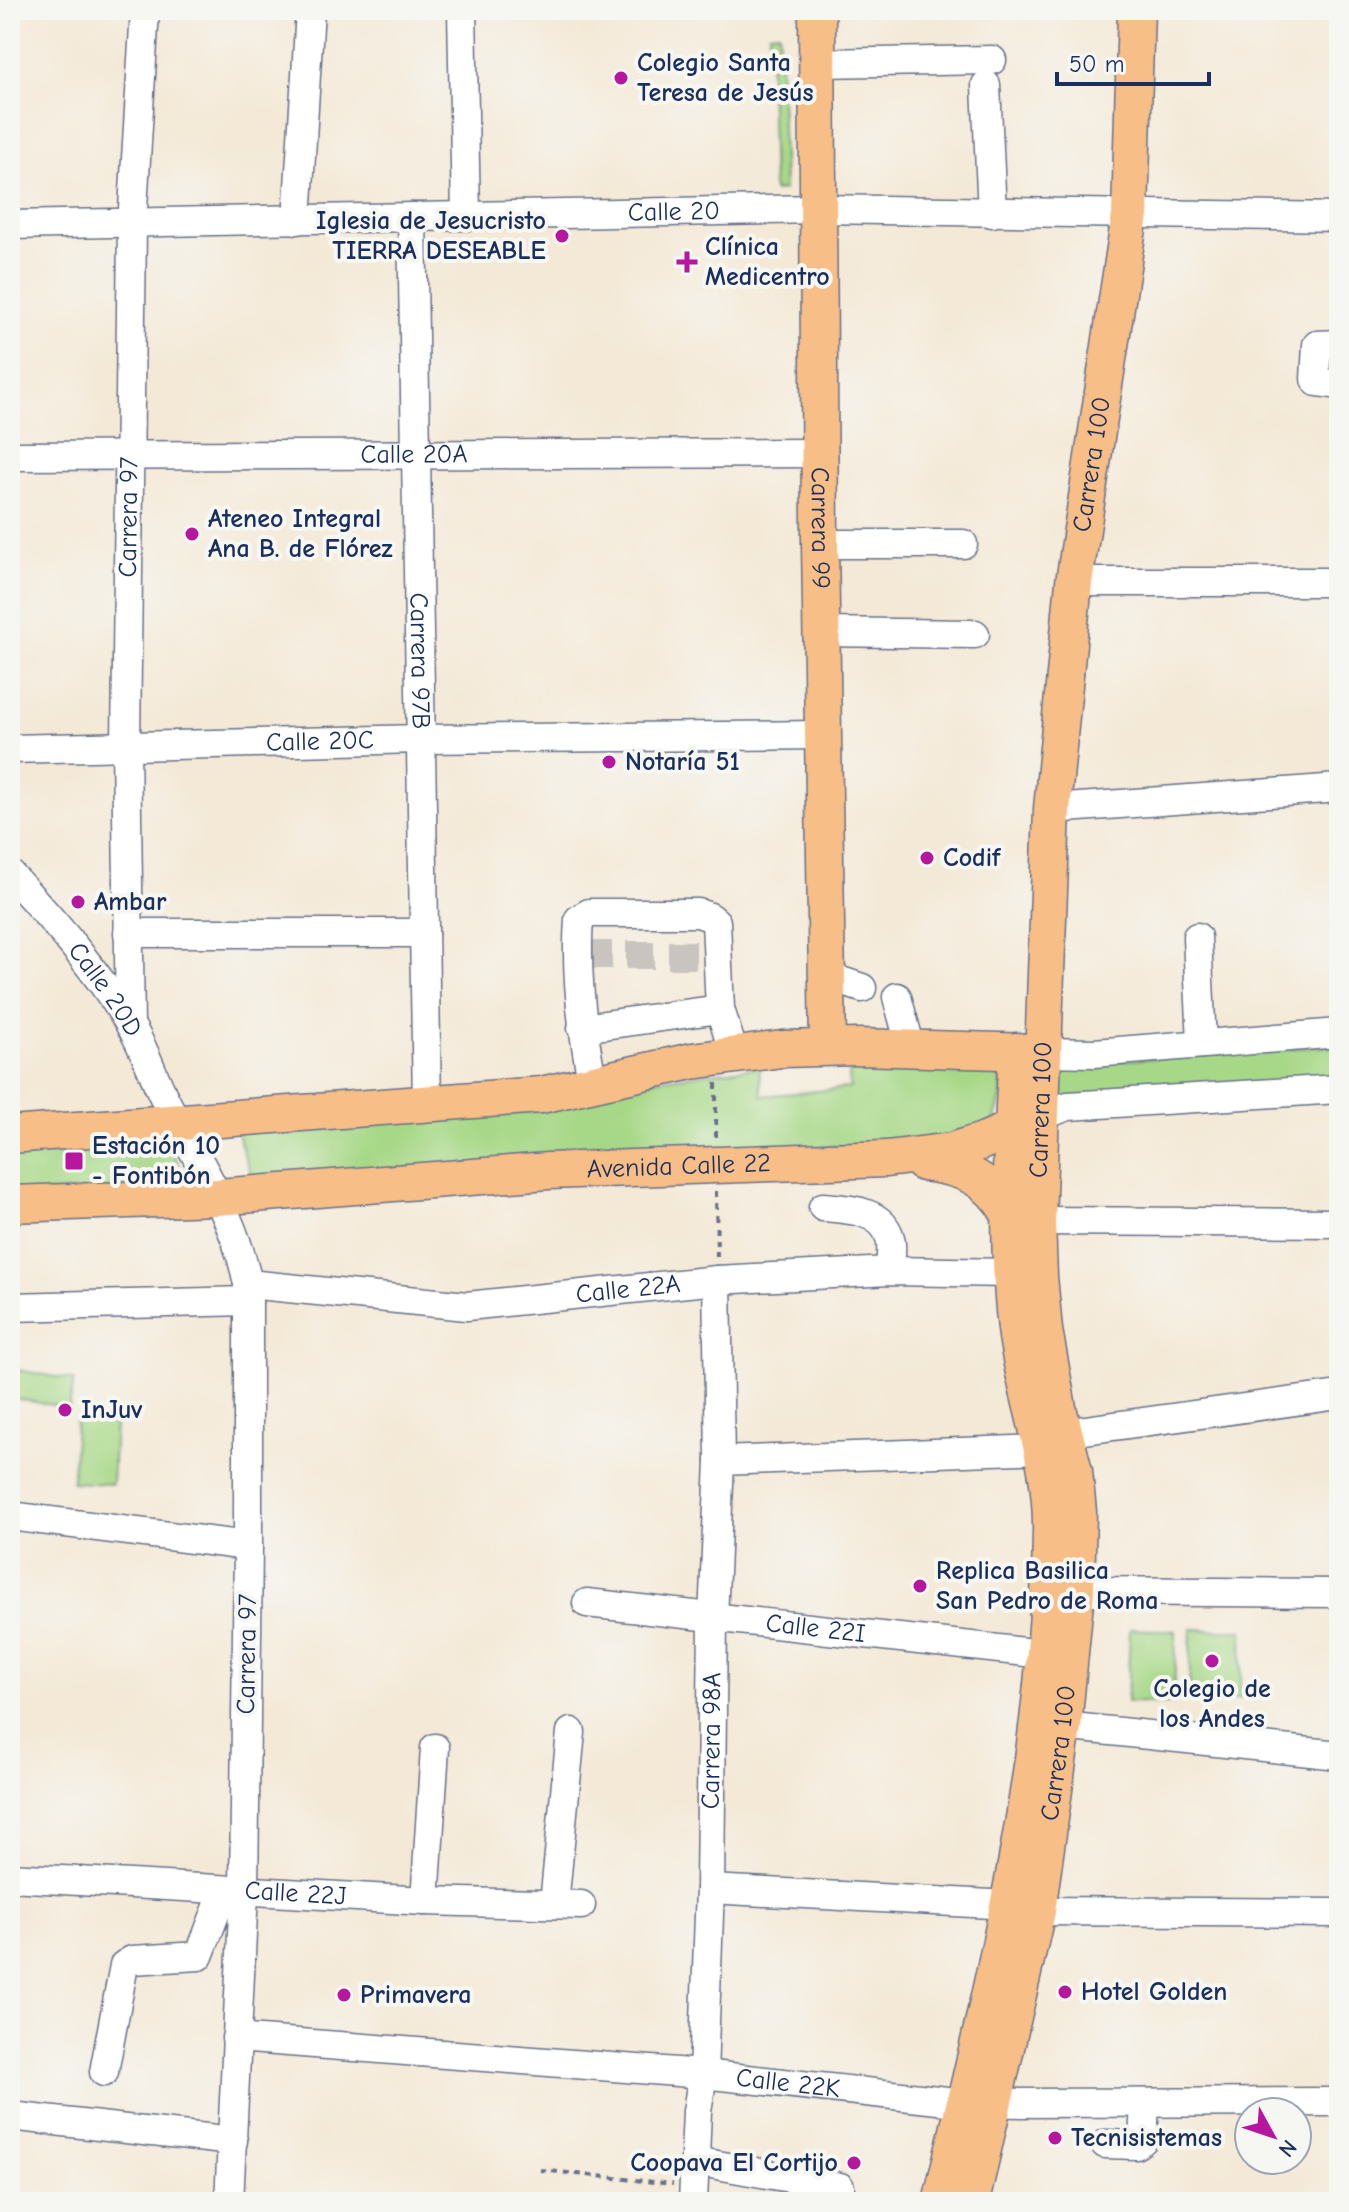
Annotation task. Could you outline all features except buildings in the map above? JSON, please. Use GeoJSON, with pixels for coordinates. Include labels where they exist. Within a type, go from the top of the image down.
{"type":"FeatureCollection","features":[{"type":"Feature","properties":{"kind":"main road","name":"Carrera 99"},"geometry":{"type":"LineString","coordinates":[[817,10],[819,453],[828,1047]]}},
{"type":"Feature","properties":{"kind":"main road","name":"Carrera 100"},"geometry":{"type":"LineString","coordinates":[[941,2202],[979,2104],[1024,1908],[1063,1726],[1076,1591],[1078,1512],[1074,1471],[1054,1441],[1024,1371],[1011,1273],[1023,1217],[1030,1052],[1074,582],[1130,215],[1136,10]]}},
{"type":"Feature","properties":{"kind":"main road"},"geometry":{"type":"LineString","coordinates":[[10,1135],[541,1095],[734,1054],[828,1047],[1030,1052]]}},
{"type":"Feature","properties":{"kind":"main road","name":"Avenida Calle 22"},"geometry":{"type":"LineString","coordinates":[[10,1204],[217,1197],[548,1171],[886,1159],[952,1151],[1027,1122]]}},
{"type":"Feature","properties":{"kind":"main road"},"geometry":{"type":"LineString","coordinates":[[886,1159],[960,1169],[989,1186],[1023,1217]]}},
{"type":"Feature","properties":{"kind":"main road","name":"Carrera 100"},"geometry":{"type":"LineString","coordinates":[[1023,1217],[1044,1330],[1054,1441],[1049,1475],[1051,1529],[1024,1908]]}},
{"type":"Feature","properties":{"kind":"main road","name":"Carrera 100"},"geometry":{"type":"LineString","coordinates":[[971,2202],[979,2104]]}},
{"type":"Feature","properties":{"kind":"street","name":"Carrera 97"},"geometry":{"type":"LineString","coordinates":[[130,1025],[126,745],[132,225],[145,10]]}},
{"type":"Feature","properties":{"kind":"street"},"geometry":{"type":"LineString","coordinates":[[297,220],[310,10]]}},
{"type":"Feature","properties":{"kind":"street"},"geometry":{"type":"LineString","coordinates":[[462,10],[466,216]]}},
{"type":"Feature","properties":{"kind":"street"},"geometry":{"type":"LineString","coordinates":[[819,63],[989,72],[992,213]]}},
{"type":"Feature","properties":{"kind":"street","name":"Calle 20"},"geometry":{"type":"LineString","coordinates":[[10,225],[132,225],[818,209],[1339,217]]}},
{"type":"Feature","properties":{"kind":"street","name":"Carrera 97B"},"geometry":{"type":"LineString","coordinates":[[412,217],[427,1104]]}},
{"type":"Feature","properties":{"kind":"street"},"geometry":{"type":"LineString","coordinates":[[1339,344],[1317,345],[1315,379],[1317,382],[1339,385]]}},
{"type":"Feature","properties":{"kind":"street","name":"Calle 20A"},"geometry":{"type":"LineString","coordinates":[[10,456],[819,453]]}},
{"type":"Feature","properties":{"kind":"street"},"geometry":{"type":"LineString","coordinates":[[820,544],[963,544]]}},
{"type":"Feature","properties":{"kind":"street"},"geometry":{"type":"LineString","coordinates":[[1074,582],[1339,582]]}},
{"type":"Feature","properties":{"kind":"street"},"geometry":{"type":"LineString","coordinates":[[821,632],[975,634]]}},
{"type":"Feature","properties":{"kind":"street","name":"Calle 20C"},"geometry":{"type":"LineString","coordinates":[[10,749],[421,739],[822,735]]}},
{"type":"Feature","properties":{"kind":"street"},"geometry":{"type":"LineString","coordinates":[[1052,809],[1339,788]]}},
{"type":"Feature","properties":{"kind":"street","name":"Calle 20D"},"geometry":{"type":"LineString","coordinates":[[10,874],[45,912],[130,1025],[177,1122]]}},
{"type":"Feature","properties":{"kind":"street"},"geometry":{"type":"LineString","coordinates":[[593,1085],[582,1028],[579,919],[589,913],[698,913],[716,922],[707,955],[734,1054]]}},
{"type":"Feature","properties":{"kind":"street"},"geometry":{"type":"LineString","coordinates":[[128,933],[424,933]]}},
{"type":"Feature","properties":{"kind":"street"},"geometry":{"type":"LineString","coordinates":[[1197,937],[1202,1044]]}},
{"type":"Feature","properties":{"kind":"street"},"geometry":{"type":"LineString","coordinates":[[826,976],[862,988]]}},
{"type":"Feature","properties":{"kind":"street"},"geometry":{"type":"LineString","coordinates":[[897,997],[911,1048]]}},
{"type":"Feature","properties":{"kind":"street"},"geometry":{"type":"LineString","coordinates":[[582,1028],[720,1009]]}},
{"type":"Feature","properties":{"kind":"street"},"geometry":{"type":"LineString","coordinates":[[1030,1052],[1094,1053],[1339,1033]]}},
{"type":"Feature","properties":{"kind":"street","name":"Avenida Calle 22"},"geometry":{"type":"LineString","coordinates":[[1027,1122],[1068,1106],[1339,1089]]}},
{"type":"Feature","properties":{"kind":"street","name":"Carrera 97"},"geometry":{"type":"LineString","coordinates":[[177,1122],[217,1197],[241,1255],[248,1292],[248,1546],[234,1891],[236,2038],[229,2202]]}},
{"type":"Feature","properties":{"kind":"street"},"geometry":{"type":"LineString","coordinates":[[823,1207],[862,1210],[881,1223],[890,1237],[890,1271]]}},
{"type":"Feature","properties":{"kind":"street"},"geometry":{"type":"LineString","coordinates":[[1023,1217],[1339,1223]]}},
{"type":"Feature","properties":{"kind":"street","name":"Calle 22A"},"geometry":{"type":"LineString","coordinates":[[10,1307],[248,1292],[467,1306],[717,1280],[890,1271],[1011,1273]]}},
{"type":"Feature","properties":{"kind":"street","name":"Carrera 98A"},"geometry":{"type":"LineString","coordinates":[[694,2183],[697,2111],[703,2074],[710,1889],[713,1618],[720,1461],[717,1280]]}},
{"type":"Feature","properties":{"kind":"street"},"geometry":{"type":"LineString","coordinates":[[720,1461],[1054,1441],[1339,1395]]}},
{"type":"Feature","properties":{"kind":"street"},"geometry":{"type":"LineString","coordinates":[[10,1516],[248,1546]]}},
{"type":"Feature","properties":{"kind":"street"},"geometry":{"type":"LineString","coordinates":[[1076,1591],[1339,1593]]}},
{"type":"Feature","properties":{"kind":"street","name":"Calle 22I"},"geometry":{"type":"LineString","coordinates":[[587,1603],[1043,1654]]}},
{"type":"Feature","properties":{"kind":"street"},"geometry":{"type":"LineString","coordinates":[[1063,1726],[1339,1755]]}},
{"type":"Feature","properties":{"kind":"street","name":"Calle 22J"},"geometry":{"type":"LineString","coordinates":[[10,1877],[425,1901],[567,1905],[571,1732]]}},
{"type":"Feature","properties":{"kind":"street"},"geometry":{"type":"LineString","coordinates":[[425,1901],[435,1748]]}},
{"type":"Feature","properties":{"kind":"street"},"geometry":{"type":"LineString","coordinates":[[710,1889],[1024,1908],[1339,1913]]}},
{"type":"Feature","properties":{"kind":"street"},"geometry":{"type":"LineString","coordinates":[[104,2072],[124,1965],[132,1960],[199,1956],[234,1891]]}},
{"type":"Feature","properties":{"kind":"street","name":"Calle 22K"},"geometry":{"type":"LineString","coordinates":[[236,2038],[703,2074],[979,2104],[1339,2102]]}},
{"type":"Feature","properties":{"kind":"street"},"geometry":{"type":"LineString","coordinates":[[1105,2144],[1136,2145],[1143,2140],[1145,2103]]}},
{"type":"Feature","properties":{"kind":"street"},"geometry":{"type":"LineString","coordinates":[[10,2116],[233,2141]]}},
{"type":"Feature","properties":{"kind":"street"},"geometry":{"type":"LineString","coordinates":[[694,2183],[840,2187]]}},
{"type":"Feature","properties":{"kind":"path"},"geometry":{"type":"LineString","coordinates":[[540,2170],[694,2183]]}},
{"type":"Feature","properties":{"kind":"green space"},"geometry":{"type":"Polygon","coordinates":[[[779,32],[784,190],[773,191],[769,33],[779,32]]]}},
{"type":"Feature","properties":{"kind":"green space"},"geometry":{"type":"Polygon","coordinates":[[[1339,1045],[1339,1081],[1057,1099],[1056,1065],[1339,1045]]]}},
{"type":"Feature","properties":{"kind":"green space"},"geometry":{"type":"Polygon","coordinates":[[[848,1059],[991,1067],[997,1073],[1001,1086],[994,1122],[954,1140],[252,1177],[236,1130],[759,1067],[762,1096],[850,1088],[848,1059]]]}},
{"type":"Feature","properties":{"kind":"green space"},"geometry":{"type":"Polygon","coordinates":[[[164,1137],[190,1184],[10,1195],[10,1148],[164,1137]]]}},
{"type":"Feature","properties":{"kind":"green space"},"geometry":{"type":"Polygon","coordinates":[[[17,1370],[74,1380],[69,1408],[12,1398],[17,1370]]]}},
{"type":"Feature","properties":{"kind":"green space"},"geometry":{"type":"Polygon","coordinates":[[[76,1421],[115,1423],[112,1484],[72,1482],[76,1421]]]}},
{"type":"Feature","properties":{"kind":"green space"},"geometry":{"type":"Polygon","coordinates":[[[1130,1629],[1176,1631],[1174,1703],[1127,1702],[1130,1629]]]}},
{"type":"Feature","properties":{"kind":"green space"},"geometry":{"type":"Polygon","coordinates":[[[1191,1629],[1243,1631],[1240,1699],[1189,1697],[1191,1629]]]}},
{"type":"Feature","properties":{"kind":"tunnel"},"geometry":{"type":"LineString","coordinates":[[584,955],[698,955]]}},
{"type":"Feature","properties":{"kind":"place","name":"Colegio Santa Teresa de Jesús"},"geometry":{"type":"Point","coordinates":[621,78]}},
{"type":"Feature","properties":{"kind":"place","name":"Iglesia de Jesucristo TIERRA DESEABLE"},"geometry":{"type":"Point","coordinates":[562,236]}},
{"type":"Feature","properties":{"kind":"place","name":"Clínica Medicentro"},"geometry":{"type":"Point","coordinates":[687,262]}},
{"type":"Feature","properties":{"kind":"place","name":"Ateneo Integral Ana B. de Flórez"},"geometry":{"type":"Point","coordinates":[192,534]}},
{"type":"Feature","properties":{"kind":"place","name":"Notaría 51"},"geometry":{"type":"Point","coordinates":[609,762]}},
{"type":"Feature","properties":{"kind":"place","name":"Codif"},"geometry":{"type":"Point","coordinates":[927,858]}},
{"type":"Feature","properties":{"kind":"place","name":"Ambar"},"geometry":{"type":"Point","coordinates":[78,902]}},
{"type":"Feature","properties":{"kind":"place","name":"Estación 10 - Fontibón"},"geometry":{"type":"Point","coordinates":[74,1161]}},
{"type":"Feature","properties":{"kind":"place","name":"InJuv"},"geometry":{"type":"Point","coordinates":[65,1410]}},
{"type":"Feature","properties":{"kind":"place","name":"Replica Basilica San Pedro de Roma"},"geometry":{"type":"Point","coordinates":[920,1586]}},
{"type":"Feature","properties":{"kind":"place","name":"Colegio de los Andes"},"geometry":{"type":"Point","coordinates":[1212,1661]}},
{"type":"Feature","properties":{"kind":"place","name":"Hotel Golden"},"geometry":{"type":"Point","coordinates":[1065,1992]}},
{"type":"Feature","properties":{"kind":"place","name":"Primavera"},"geometry":{"type":"Point","coordinates":[344,1995]}},
{"type":"Feature","properties":{"kind":"place","name":"Tecnisistemas"},"geometry":{"type":"Point","coordinates":[1055,2138]}},
{"type":"Feature","properties":{"kind":"place","name":"Coopava El Cortijo"},"geometry":{"type":"Point","coordinates":[854,2163]}}]}
